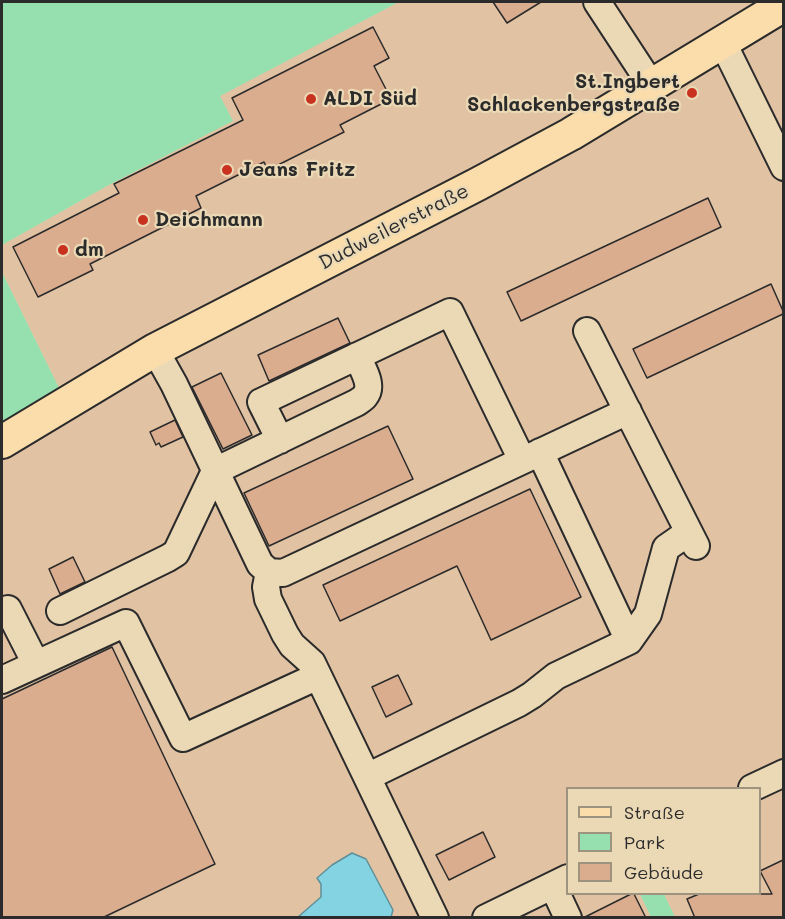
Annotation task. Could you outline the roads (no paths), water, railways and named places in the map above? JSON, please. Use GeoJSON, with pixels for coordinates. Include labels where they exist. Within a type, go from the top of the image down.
{"type":"FeatureCollection","features":[{"type":"Feature","properties":{"kind":"main road","name":"Dudweilerstraße"},"geometry":{"type":"LineString","coordinates":[[2,442],[155,350],[540,151],[652,86],[783,5]]}},
{"type":"Feature","properties":{"kind":"street"},"geometry":{"type":"LineString","coordinates":[[605,5],[652,86]]}},
{"type":"Feature","properties":{"kind":"street"},"geometry":{"type":"LineString","coordinates":[[723,43],[783,167]]}},
{"type":"Feature","properties":{"kind":"street"},"geometry":{"type":"LineString","coordinates":[[280,440],[261,402],[450,312],[531,456],[629,641]]}},
{"type":"Feature","properties":{"kind":"street"},"geometry":{"type":"LineString","coordinates":[[367,777],[519,703],[556,676],[629,641],[648,614],[666,548],[692,540],[587,331]]}},
{"type":"Feature","properties":{"kind":"street"},"geometry":{"type":"LineString","coordinates":[[155,350],[174,384],[260,564],[269,572],[283,573],[628,411]]}},
{"type":"Feature","properties":{"kind":"street"},"geometry":{"type":"LineString","coordinates":[[60,611],[176,553],[215,471],[356,403],[365,396],[368,386],[366,376],[357,357]]}},
{"type":"Feature","properties":{"kind":"street"},"geometry":{"type":"LineString","coordinates":[[269,572],[266,587],[268,599],[292,645],[312,663],[435,918]]}},
{"type":"Feature","properties":{"kind":"street"},"geometry":{"type":"LineString","coordinates":[[2,612],[8,609],[36,664]]}},
{"type":"Feature","properties":{"kind":"street"},"geometry":{"type":"LineString","coordinates":[[2,680],[126,623],[183,738],[318,676]]}},
{"type":"Feature","properties":{"kind":"street"},"geometry":{"type":"LineString","coordinates":[[756,787],[783,773]]}},
{"type":"Feature","properties":{"kind":"street"},"geometry":{"type":"LineString","coordinates":[[486,918],[560,882],[568,918]]}},
{"type":"Feature","properties":{"kind":"water"},"geometry":{"type":"Polygon","coordinates":[[[352,853],[366,859],[393,910],[391,917],[298,917],[321,897],[321,884],[317,878],[332,865],[352,853]]]}},
{"type":"Feature","properties":{"kind":"place","name":"St.Ingbert Schlackenbergstraße"},"geometry":{"type":"Point","coordinates":[692,93]}},
{"type":"Feature","properties":{"kind":"place","name":"ALDI Süd"},"geometry":{"type":"Point","coordinates":[311,99]}},
{"type":"Feature","properties":{"kind":"place","name":"Jeans Fritz"},"geometry":{"type":"Point","coordinates":[227,170]}},
{"type":"Feature","properties":{"kind":"place","name":"Deichmann"},"geometry":{"type":"Point","coordinates":[143,220]}},
{"type":"Feature","properties":{"kind":"place","name":"dm"},"geometry":{"type":"Point","coordinates":[63,250]}}]}
